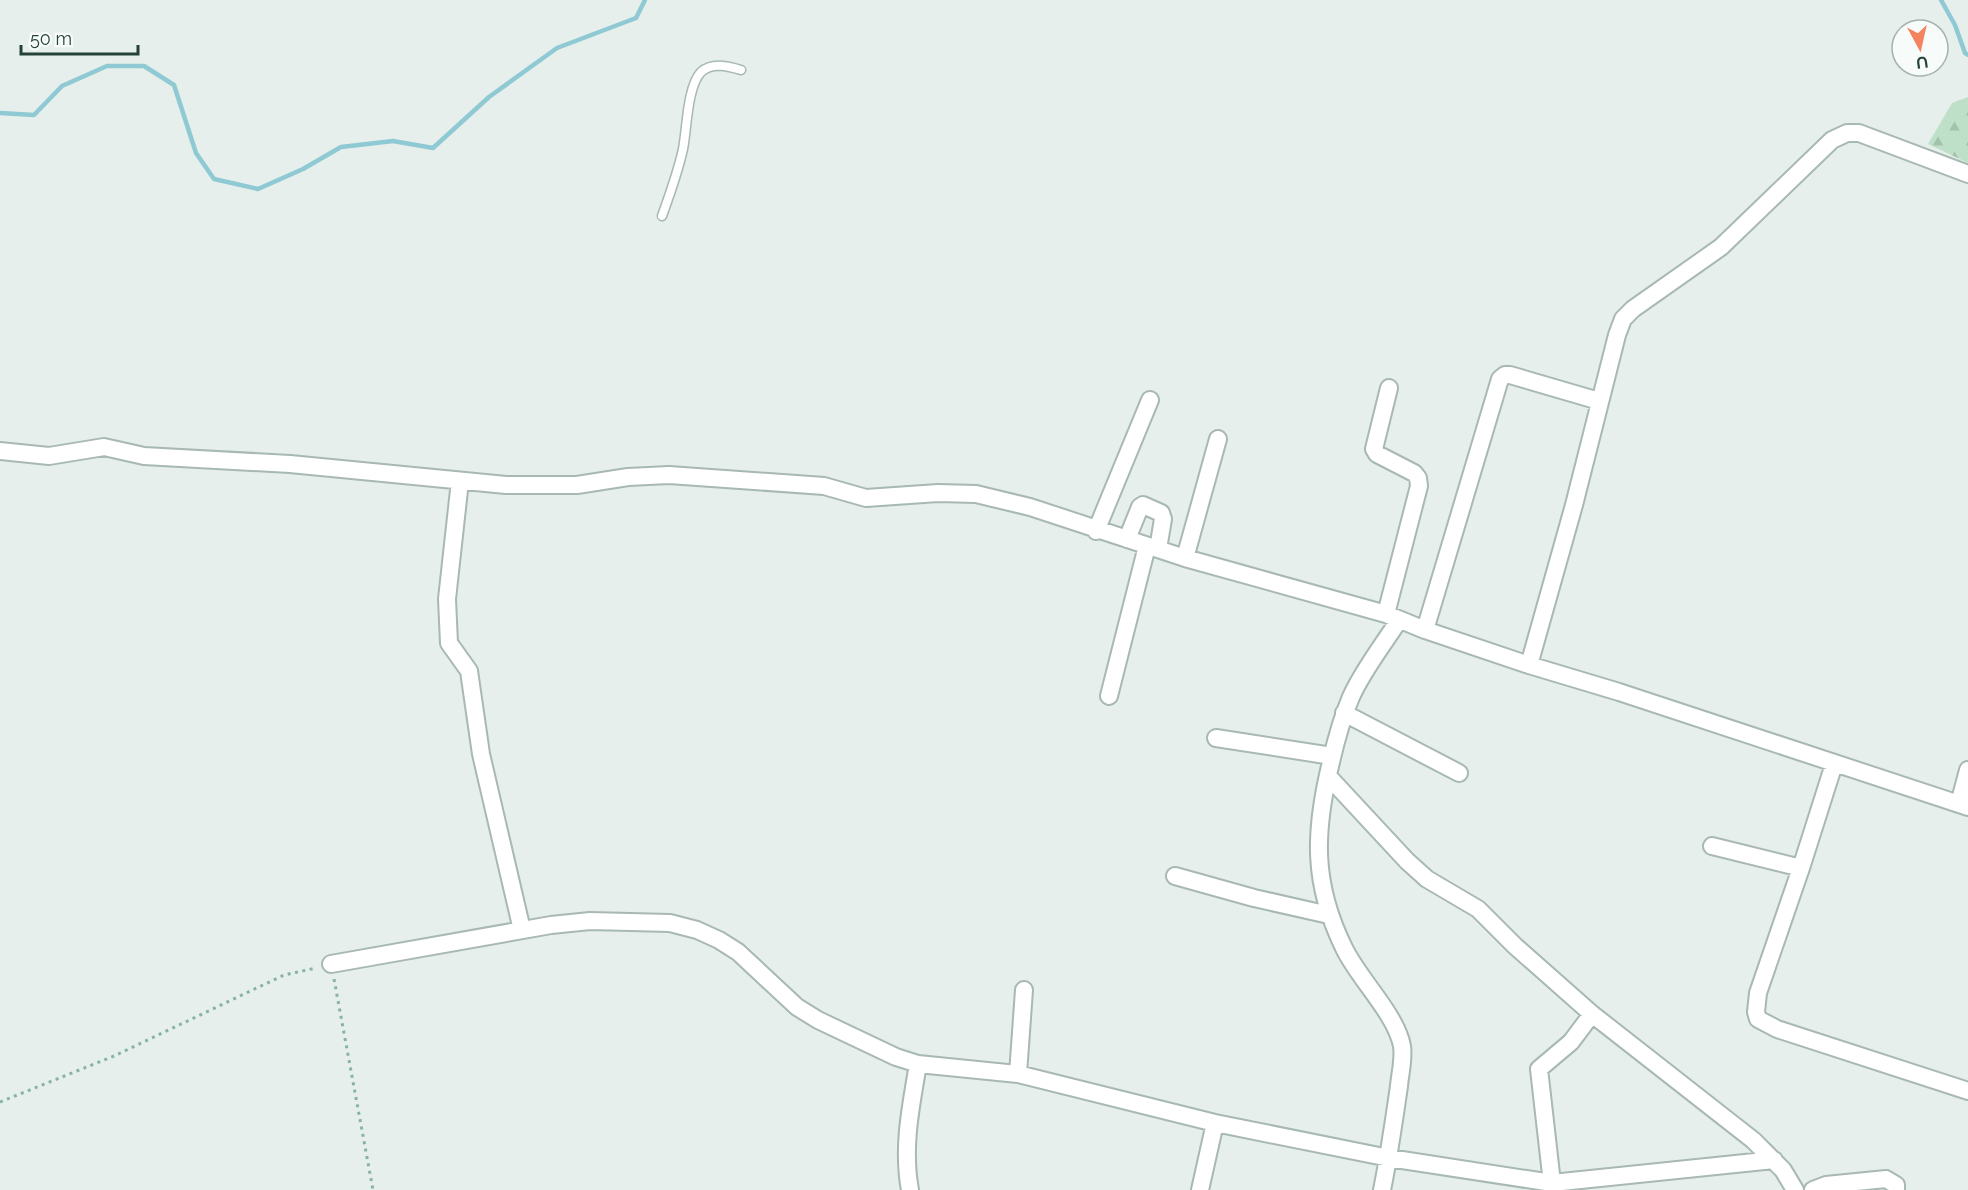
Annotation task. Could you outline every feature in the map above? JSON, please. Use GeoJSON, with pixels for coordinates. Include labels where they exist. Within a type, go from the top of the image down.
{"type":"FeatureCollection","features":[{"type":"Feature","properties":{"kind":"street"},"geometry":{"type":"LineString","coordinates":[[1529,665],[1574,505],[1599,401],[1623,320],[1633,309],[1721,247],[1832,140],[1847,133],[1859,133],[1968,174]]}},
{"type":"Feature","properties":{"kind":"street"},"geometry":{"type":"LineString","coordinates":[[1425,630],[1500,379],[1505,375],[1510,375],[1599,401]]}},
{"type":"Feature","properties":{"kind":"street"},"geometry":{"type":"LineString","coordinates":[[1382,1190],[1389,1158],[1403,1054],[1402,1044],[1390,1019],[1348,958],[1329,915],[1317,854],[1321,807],[1332,756],[1344,713],[1393,617],[1419,486],[1418,478],[1414,473],[1377,454],[1374,449],[1389,388]]}},
{"type":"Feature","properties":{"kind":"street"},"geometry":{"type":"LineString","coordinates":[[1096,531],[1150,400]]}},
{"type":"Feature","properties":{"kind":"street"},"geometry":{"type":"LineString","coordinates":[[1185,558],[1218,439]]}},
{"type":"Feature","properties":{"kind":"street"},"geometry":{"type":"LineString","coordinates":[[0,452],[49,456],[104,447],[144,456],[290,464],[506,485],[577,484],[628,477],[669,475],[824,486],[866,498],[963,492],[976,494],[1030,507],[1152,548],[1393,617],[1529,665],[1641,699],[1964,806],[1968,770]]}},
{"type":"Feature","properties":{"kind":"street"},"geometry":{"type":"LineString","coordinates":[[460,481],[447,599],[449,643],[469,671],[481,754],[522,930]]}},
{"type":"Feature","properties":{"kind":"street"},"geometry":{"type":"LineString","coordinates":[[1109,696],[1152,548],[1163,519],[1161,513],[1143,505],[1140,507],[1127,539]]}},
{"type":"Feature","properties":{"kind":"street"},"geometry":{"type":"LineString","coordinates":[[1344,713],[1459,773]]}},
{"type":"Feature","properties":{"kind":"street"},"geometry":{"type":"LineString","coordinates":[[1216,738],[1332,756]]}},
{"type":"Feature","properties":{"kind":"street"},"geometry":{"type":"LineString","coordinates":[[1834,764],[1758,993],[1756,1012],[1758,1019],[1777,1029],[1968,1090]]}},
{"type":"Feature","properties":{"kind":"street"},"geometry":{"type":"LineString","coordinates":[[1328,776],[1407,861],[1427,879],[1478,909],[1515,946],[1592,1014],[1753,1140],[1783,1170],[1795,1190]]}},
{"type":"Feature","properties":{"kind":"street"},"geometry":{"type":"LineString","coordinates":[[1712,846],[1801,868]]}},
{"type":"Feature","properties":{"kind":"street"},"geometry":{"type":"LineString","coordinates":[[1175,876],[1254,898],[1329,915]]}},
{"type":"Feature","properties":{"kind":"street"},"geometry":{"type":"LineString","coordinates":[[331,964],[550,925],[590,921],[670,923],[697,930],[738,952],[797,1007],[818,1020],[896,1057],[918,1064],[1018,1074],[1215,1123],[1389,1158],[1551,1186],[1774,1160]]}},
{"type":"Feature","properties":{"kind":"street"},"geometry":{"type":"LineString","coordinates":[[1018,1074],[1024,990]]}},
{"type":"Feature","properties":{"kind":"street"},"geometry":{"type":"LineString","coordinates":[[1551,1186],[1539,1069],[1571,1042],[1592,1014]]}},
{"type":"Feature","properties":{"kind":"street"},"geometry":{"type":"LineString","coordinates":[[910,1190],[906,1156],[907,1128],[918,1064]]}},
{"type":"Feature","properties":{"kind":"street"},"geometry":{"type":"LineString","coordinates":[[1200,1190],[1215,1123]]}},
{"type":"Feature","properties":{"kind":"street"},"geometry":{"type":"LineString","coordinates":[[1813,1190],[1836,1183],[1886,1179],[1896,1185],[1896,1190]]}},
{"type":"Feature","properties":{"kind":"lane"},"geometry":{"type":"LineString","coordinates":[[664,211],[682,149],[692,92],[697,78],[703,70],[716,66],[725,65],[741,70]]}},
{"type":"Feature","properties":{"kind":"path"},"geometry":{"type":"LineString","coordinates":[[0,1102],[114,1056],[284,975],[331,964],[372,1190]]}},
{"type":"Feature","properties":{"kind":"green space"},"geometry":{"type":"Polygon","coordinates":[[[1968,97],[1968,163],[1928,144],[1952,103],[1968,97]]]}},
{"type":"Feature","properties":{"kind":"waterway"},"geometry":{"type":"LineString","coordinates":[[0,113],[34,115],[62,86],[107,66],[144,66],[174,85],[196,153],[214,179],[258,189],[303,169],[341,147],[393,141],[433,148],[489,97],[557,48],[636,18],[645,0]]}},
{"type":"Feature","properties":{"kind":"waterway"},"geometry":{"type":"LineString","coordinates":[[1941,0],[1955,25],[1965,53],[1968,55]]}}]}
